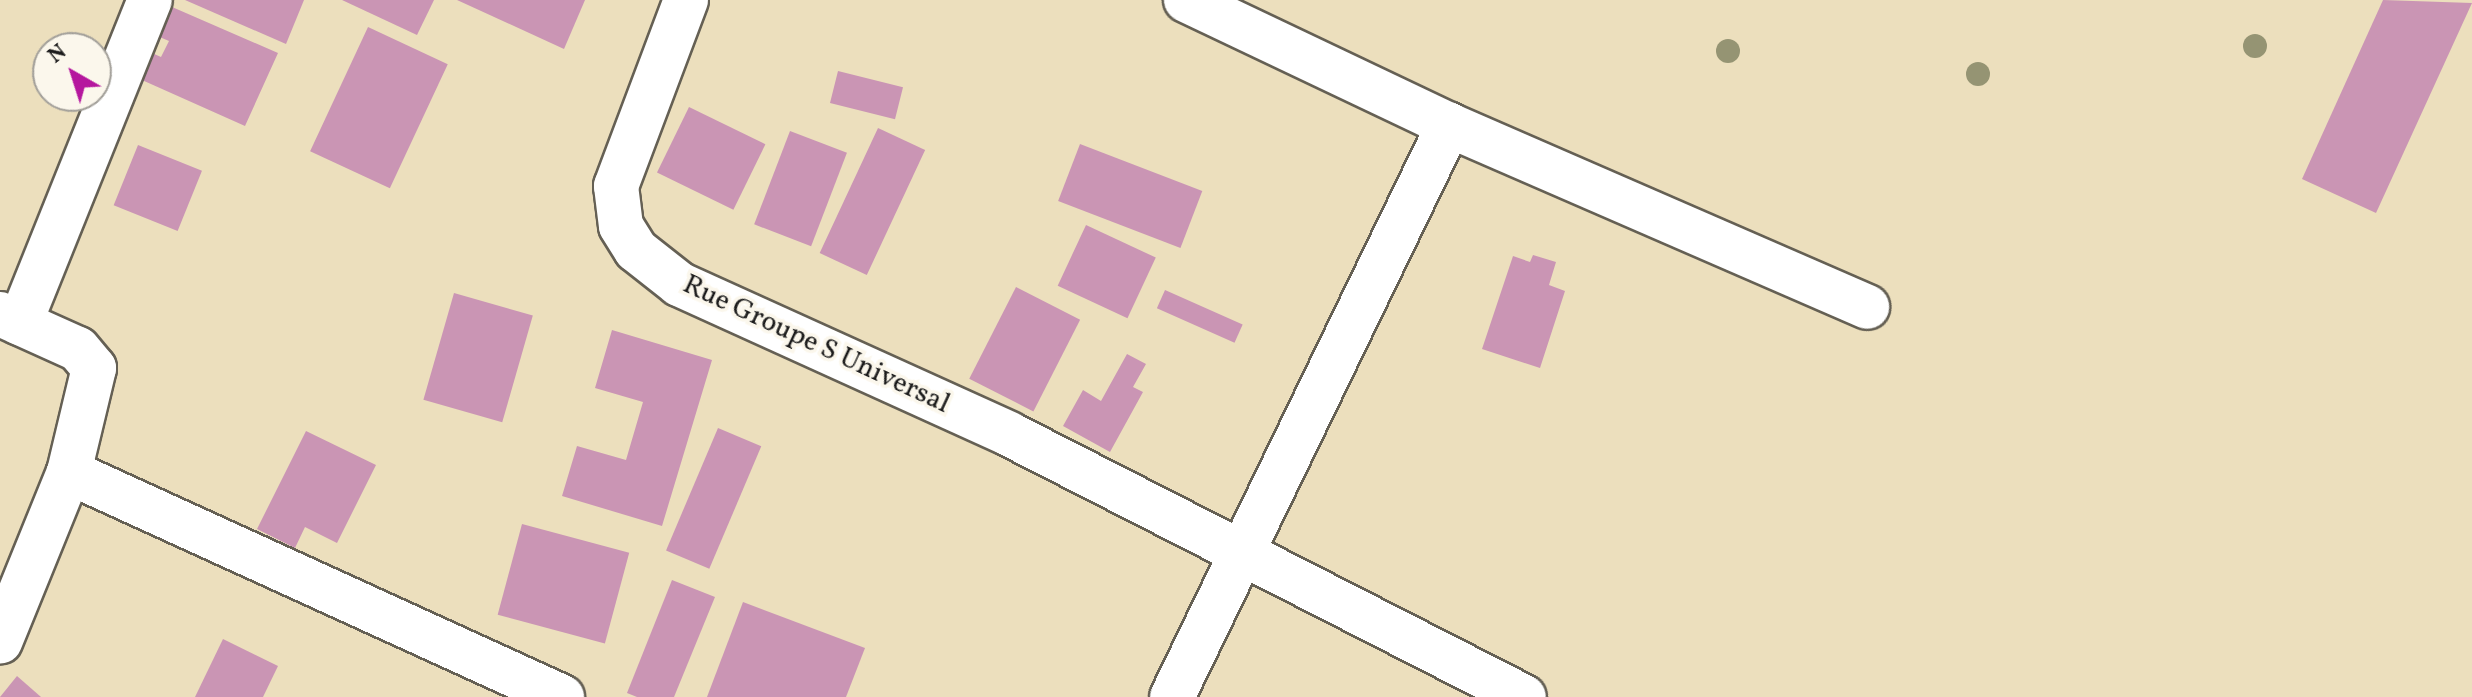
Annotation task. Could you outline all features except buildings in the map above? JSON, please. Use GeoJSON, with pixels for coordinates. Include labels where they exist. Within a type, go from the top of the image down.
{"type":"FeatureCollection","features":[{"type":"Feature","properties":{"kind":"street"},"geometry":{"type":"LineString","coordinates":[[0,642],[69,472],[94,368],[78,349],[10,318],[150,0]]}},
{"type":"Feature","properties":{"kind":"street","name":"Rue Groupe S Universal"},"geometry":{"type":"LineString","coordinates":[[686,0],[616,186],[621,226],[636,250],[679,284],[1009,434],[1524,697]]}},
{"type":"Feature","properties":{"kind":"street"},"geometry":{"type":"LineString","coordinates":[[1186,0],[1449,125],[1867,307]]}},
{"type":"Feature","properties":{"kind":"street"},"geometry":{"type":"LineString","coordinates":[[1172,697],[1449,125]]}},
{"type":"Feature","properties":{"kind":"street"},"geometry":{"type":"LineString","coordinates":[[69,472],[562,697]]}}]}
